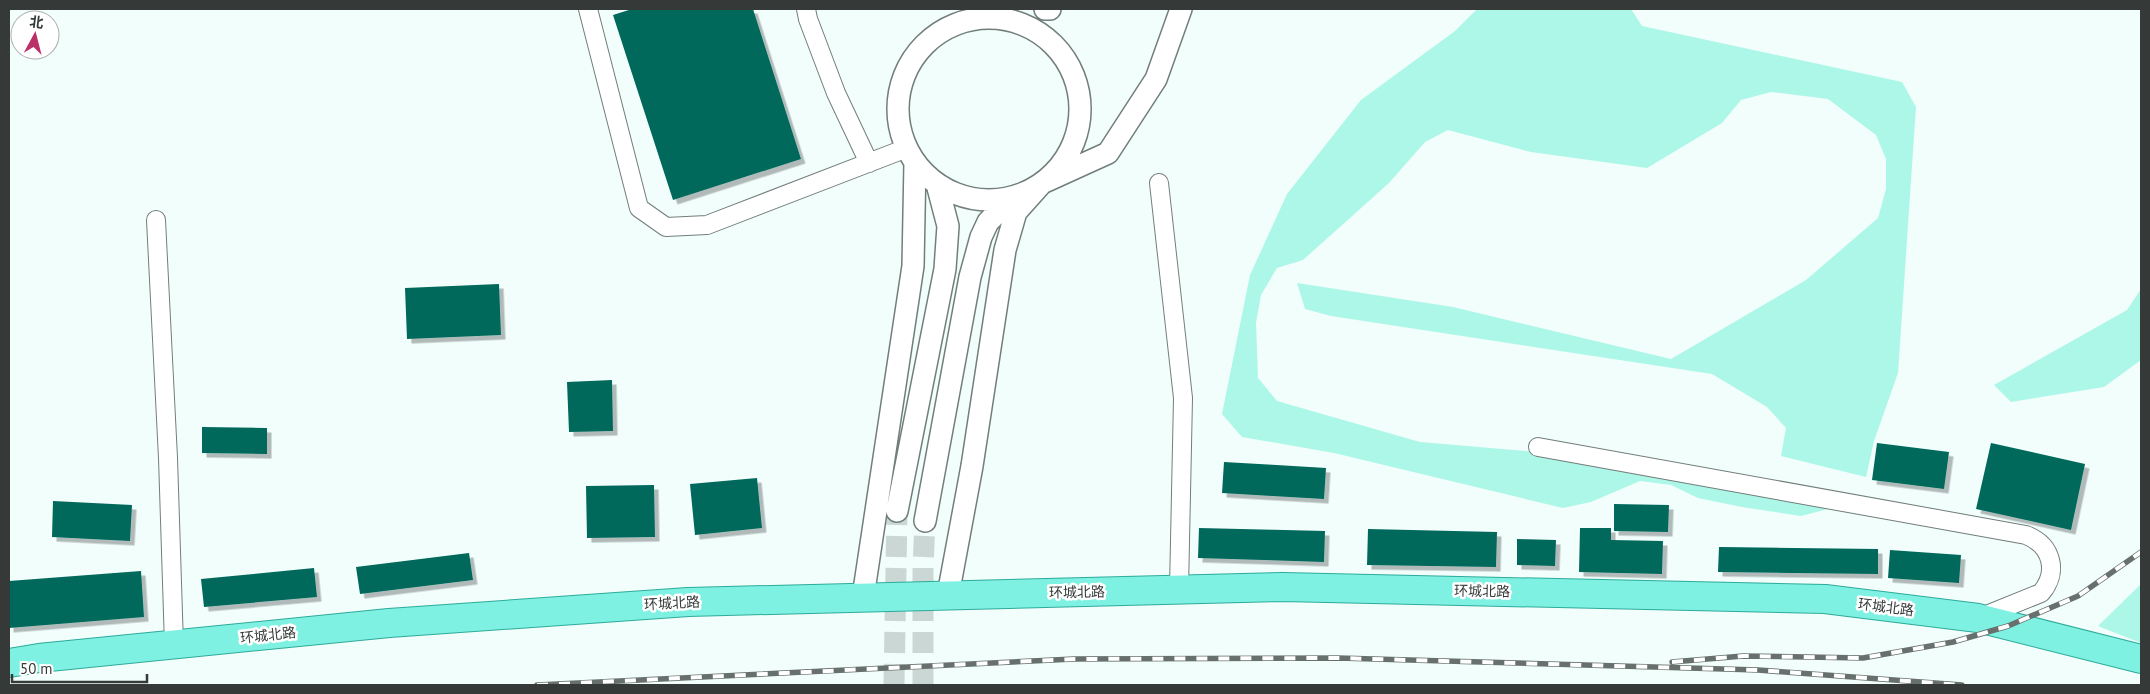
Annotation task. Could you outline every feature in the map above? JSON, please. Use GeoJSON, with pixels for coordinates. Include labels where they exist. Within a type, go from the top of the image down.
{"type":"FeatureCollection","features":[{"type":"Feature","properties":{"kind":"main road","name":"环城北路"},"geometry":{"type":"LineString","coordinates":[[9,663],[389,623],[678,602],[1283,587],[1825,599],[1978,618],[2141,659]]}},
{"type":"Feature","properties":{"kind":"street"},"geometry":{"type":"LineString","coordinates":[[588,9],[639,208],[666,228],[707,225],[869,163],[911,155]]}},
{"type":"Feature","properties":{"kind":"street"},"geometry":{"type":"LineString","coordinates":[[806,9],[836,94],[869,163]]}},
{"type":"Feature","properties":{"kind":"street"},"geometry":{"type":"LineString","coordinates":[[991,9],[950,27],[924,46],[906,72],[901,86],[898,110],[901,133],[911,155],[937,184],[951,192],[966,197],[990,200],[1013,197],[1108,153],[1156,79],[1181,9]]}},
{"type":"Feature","properties":{"kind":"street"},"geometry":{"type":"LineString","coordinates":[[948,595],[972,466],[1005,250],[1016,212],[1042,183],[1054,173],[1072,147],[1080,116],[1077,85],[1063,57],[1025,9]]}},
{"type":"Feature","properties":{"kind":"street"},"geometry":{"type":"LineString","coordinates":[[1045,9],[1050,9]]}},
{"type":"Feature","properties":{"kind":"street"},"geometry":{"type":"LineString","coordinates":[[964,22],[980,19],[1012,21],[1034,31],[1053,44]]}},
{"type":"Feature","properties":{"kind":"street"},"geometry":{"type":"LineString","coordinates":[[863,597],[913,266],[911,155]]}},
{"type":"Feature","properties":{"kind":"street"},"geometry":{"type":"LineString","coordinates":[[1158,183],[1183,398],[1179,589]]}},
{"type":"Feature","properties":{"kind":"street"},"geometry":{"type":"LineString","coordinates":[[896,511],[945,269],[948,226],[937,184]]}},
{"type":"Feature","properties":{"kind":"street"},"geometry":{"type":"LineString","coordinates":[[925,521],[970,277],[981,237],[988,222],[1013,197]]}},
{"type":"Feature","properties":{"kind":"street"},"geometry":{"type":"LineString","coordinates":[[156,220],[168,458],[174,645]]}},
{"type":"Feature","properties":{"kind":"street"},"geometry":{"type":"LineString","coordinates":[[1538,447],[2017,533],[2026,535],[2040,543],[2046,549],[2052,564],[2050,580],[2046,587],[2041,593],[1978,618]]}},
{"type":"Feature","properties":{"kind":"green space"},"geometry":{"type":"Polygon","coordinates":[[[1477,9],[1631,9],[1642,26],[1902,82],[1916,107],[1898,373],[1874,441],[1866,477],[1781,456],[1786,428],[1767,407],[1712,374],[1331,316],[1305,309],[1297,283],[1453,307],[1671,359],[1806,280],[1878,218],[1886,189],[1886,159],[1876,135],[1828,99],[1771,92],[1741,100],[1722,123],[1647,168],[1531,152],[1448,130],[1425,142],[1389,183],[1303,260],[1277,268],[1261,295],[1256,323],[1258,378],[1277,401],[1420,442],[1539,452],[1818,501],[1828,509],[1801,516],[1698,498],[1671,485],[1640,481],[1591,502],[1563,508],[1334,453],[1242,437],[1222,414],[1250,275],[1287,194],[1361,100],[1455,31],[1477,9]]]}},
{"type":"Feature","properties":{"kind":"green space"},"geometry":{"type":"Polygon","coordinates":[[[2141,289],[2141,360],[2104,387],[2011,402],[1994,385],[2127,310],[2141,289]]]}},
{"type":"Feature","properties":{"kind":"green space"},"geometry":{"type":"Polygon","coordinates":[[[2141,584],[2141,643],[2098,626],[2141,584]]]}},
{"type":"Feature","properties":{"kind":"building"},"geometry":{"type":"Polygon","coordinates":[[[632,9],[753,9],[801,159],[673,200],[613,15],[632,9]]]}},
{"type":"Feature","properties":{"kind":"building"},"geometry":{"type":"Polygon","coordinates":[[[499,284],[501,335],[407,339],[405,288],[499,284]]]}},
{"type":"Feature","properties":{"kind":"building"},"geometry":{"type":"Polygon","coordinates":[[[612,380],[613,431],[569,432],[567,382],[612,380]]]}},
{"type":"Feature","properties":{"kind":"building"},"geometry":{"type":"Polygon","coordinates":[[[202,427],[267,428],[267,454],[202,453],[202,427]]]}},
{"type":"Feature","properties":{"kind":"building"},"geometry":{"type":"Polygon","coordinates":[[[1877,443],[1949,452],[1944,489],[1872,480],[1877,443]]]}},
{"type":"Feature","properties":{"kind":"building"},"geometry":{"type":"Polygon","coordinates":[[[1991,443],[2085,464],[2071,530],[1976,509],[1991,443]]]}},
{"type":"Feature","properties":{"kind":"building"},"geometry":{"type":"Polygon","coordinates":[[[1224,462],[1326,468],[1324,499],[1222,493],[1224,462]]]}},
{"type":"Feature","properties":{"kind":"building"},"geometry":{"type":"Polygon","coordinates":[[[757,478],[762,528],[695,535],[690,484],[757,478]]]}},
{"type":"Feature","properties":{"kind":"building"},"geometry":{"type":"Polygon","coordinates":[[[654,485],[655,537],[587,538],[586,486],[654,485]]]}},
{"type":"Feature","properties":{"kind":"building"},"geometry":{"type":"Polygon","coordinates":[[[53,501],[132,505],[130,541],[52,537],[53,501]]]}},
{"type":"Feature","properties":{"kind":"building"},"geometry":{"type":"Polygon","coordinates":[[[1614,504],[1669,505],[1668,532],[1614,531],[1614,504]]]}},
{"type":"Feature","properties":{"kind":"building"},"geometry":{"type":"Polygon","coordinates":[[[1199,528],[1325,531],[1324,562],[1198,558],[1199,528]]]}},
{"type":"Feature","properties":{"kind":"building"},"geometry":{"type":"Polygon","coordinates":[[[1580,528],[1611,528],[1611,540],[1663,541],[1662,574],[1579,572],[1580,528]]]}},
{"type":"Feature","properties":{"kind":"building"},"geometry":{"type":"Polygon","coordinates":[[[1368,529],[1497,532],[1496,567],[1367,565],[1368,529]]]}},
{"type":"Feature","properties":{"kind":"building"},"geometry":{"type":"Polygon","coordinates":[[[1517,539],[1556,540],[1555,566],[1517,565],[1517,539]]]}},
{"type":"Feature","properties":{"kind":"building"},"geometry":{"type":"Polygon","coordinates":[[[1719,547],[1878,549],[1878,574],[1718,572],[1719,547]]]}},
{"type":"Feature","properties":{"kind":"building"},"geometry":{"type":"Polygon","coordinates":[[[1890,550],[1961,555],[1959,583],[1888,578],[1890,550]]]}},
{"type":"Feature","properties":{"kind":"building"},"geometry":{"type":"Polygon","coordinates":[[[469,553],[473,580],[360,594],[356,567],[469,553]]]}},
{"type":"Feature","properties":{"kind":"building"},"geometry":{"type":"Polygon","coordinates":[[[314,568],[317,597],[204,607],[201,579],[314,568]]]}},
{"type":"Feature","properties":{"kind":"building"},"geometry":{"type":"Polygon","coordinates":[[[141,571],[144,617],[9,628],[9,581],[141,571]]]}},
{"type":"Feature","properties":{"kind":"tunnel"},"geometry":{"type":"LineString","coordinates":[[894,685],[897,511]]}},
{"type":"Feature","properties":{"kind":"tunnel"},"geometry":{"type":"LineString","coordinates":[[923,685],[925,521]]}},
{"type":"Feature","properties":{"kind":"railway"},"geometry":{"type":"LineString","coordinates":[[1672,662],[1743,656],[1863,658],[1953,642],[2008,626],[2078,596],[2141,552]]}},
{"type":"Feature","properties":{"kind":"railway"},"geometry":{"type":"LineString","coordinates":[[537,685],[1074,659],[1338,658],[1758,670],[1962,685]]}}]}
